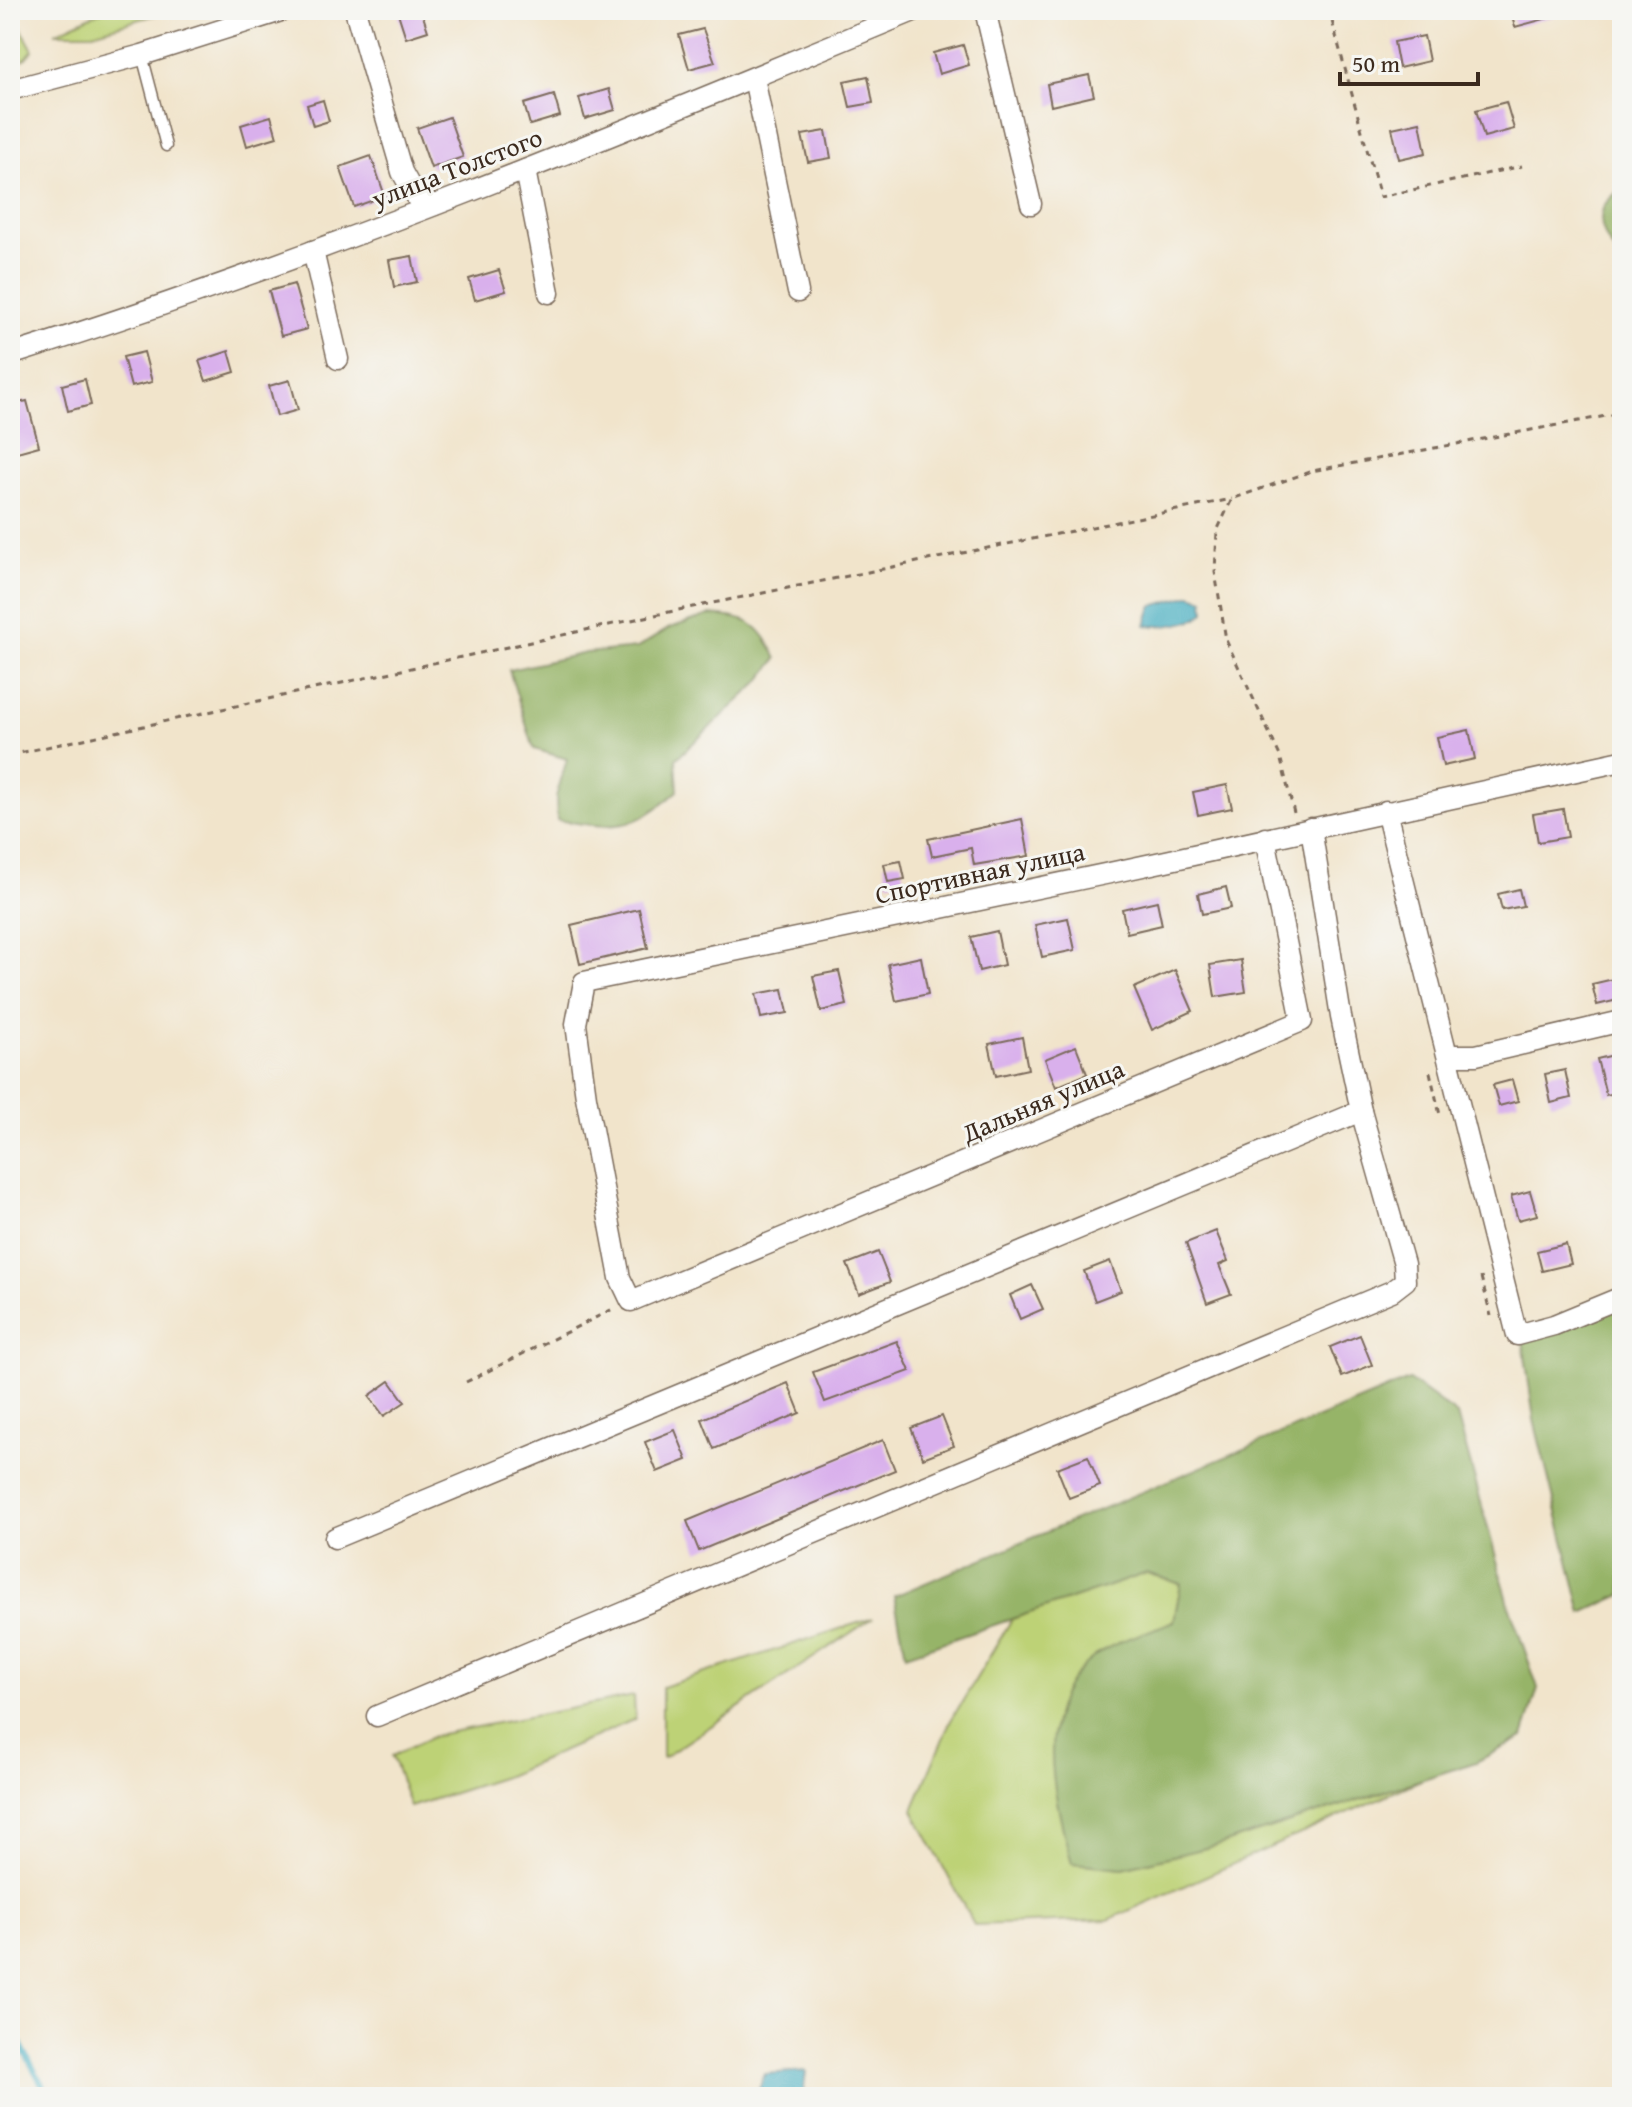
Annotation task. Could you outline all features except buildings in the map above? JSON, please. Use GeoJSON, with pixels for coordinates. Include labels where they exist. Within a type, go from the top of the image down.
{"type":"FeatureCollection","features":[{"type":"Feature","properties":{"kind":"street"},"geometry":{"type":"LineString","coordinates":[[10,90],[142,55],[284,10]]}},
{"type":"Feature","properties":{"kind":"street"},"geometry":{"type":"LineString","coordinates":[[355,10],[402,172],[416,197],[434,205]]}},
{"type":"Feature","properties":{"kind":"street","name":"улица Толстого"},"geometry":{"type":"LineString","coordinates":[[10,355],[175,304],[525,170],[916,10]]}},
{"type":"Feature","properties":{"kind":"street"},"geometry":{"type":"LineString","coordinates":[[985,10],[1031,204]]}},
{"type":"Feature","properties":{"kind":"street"},"geometry":{"type":"LineString","coordinates":[[754,78],[798,292]]}},
{"type":"Feature","properties":{"kind":"street"},"geometry":{"type":"LineString","coordinates":[[525,170],[549,293]]}},
{"type":"Feature","properties":{"kind":"street"},"geometry":{"type":"LineString","coordinates":[[313,251],[338,359]]}},
{"type":"Feature","properties":{"kind":"street","name":"Спортивная улица"},"geometry":{"type":"LineString","coordinates":[[631,1301],[620,1278],[586,1097],[576,1024],[584,982],[1622,761]]}},
{"type":"Feature","properties":{"kind":"street"},"geometry":{"type":"LineString","coordinates":[[1386,811],[1517,1335],[1554,1325],[1622,1297]]}},
{"type":"Feature","properties":{"kind":"street"},"geometry":{"type":"LineString","coordinates":[[377,1716],[1392,1291],[1405,1281],[1404,1264],[1361,1111],[1305,829]]}},
{"type":"Feature","properties":{"kind":"street","name":"Дальняя улица"},"geometry":{"type":"LineString","coordinates":[[631,1301],[1302,1021],[1265,838]]}},
{"type":"Feature","properties":{"kind":"street"},"geometry":{"type":"LineString","coordinates":[[1449,1055],[1476,1055],[1518,1047],[1622,1021]]}},
{"type":"Feature","properties":{"kind":"street"},"geometry":{"type":"LineString","coordinates":[[335,1538],[1361,1111]]}},
{"type":"Feature","properties":{"kind":"lane"},"geometry":{"type":"LineString","coordinates":[[142,55],[166,146]]}},
{"type":"Feature","properties":{"kind":"path"},"geometry":{"type":"LineString","coordinates":[[1329,10],[1380,197],[1522,166]]}},
{"type":"Feature","properties":{"kind":"path"},"geometry":{"type":"LineString","coordinates":[[10,755],[663,613],[1232,499],[1312,471],[1622,413]]}},
{"type":"Feature","properties":{"kind":"path"},"geometry":{"type":"LineString","coordinates":[[1232,499],[1217,531],[1215,572],[1226,640],[1280,756],[1305,829]]}},
{"type":"Feature","properties":{"kind":"path"},"geometry":{"type":"LineString","coordinates":[[466,1382],[631,1301]]}},
{"type":"Feature","properties":{"kind":"green space"},"geometry":{"type":"Polygon","coordinates":[[[104,10],[172,10],[93,33],[55,33],[104,10]]]}},
{"type":"Feature","properties":{"kind":"green space"},"geometry":{"type":"Polygon","coordinates":[[[14,15],[33,50],[25,59],[10,63],[10,16],[14,15]]]}},
{"type":"Feature","properties":{"kind":"green space"},"geometry":{"type":"Polygon","coordinates":[[[1622,187],[1622,259],[1608,242],[1601,220],[1605,204],[1622,187]]]}},
{"type":"Feature","properties":{"kind":"green space"},"geometry":{"type":"Polygon","coordinates":[[[709,615],[752,624],[765,637],[777,659],[758,683],[676,759],[678,791],[662,804],[635,821],[609,826],[557,820],[556,797],[567,759],[534,749],[509,670],[586,653],[637,648],[670,628],[709,615]]]}},
{"type":"Feature","properties":{"kind":"green space"},"geometry":{"type":"Polygon","coordinates":[[[1622,1303],[1622,1595],[1582,1613],[1534,1420],[1523,1341],[1622,1303]]]}},
{"type":"Feature","properties":{"kind":"green space"},"geometry":{"type":"Polygon","coordinates":[[[1409,1380],[1457,1415],[1510,1608],[1538,1688],[1523,1737],[1476,1762],[1218,1845],[1123,1868],[1072,1863],[1058,1810],[1052,1753],[1054,1725],[1061,1699],[1075,1676],[1103,1650],[1174,1621],[1181,1584],[1147,1573],[906,1655],[894,1596],[1409,1380]]]}},
{"type":"Feature","properties":{"kind":"green space"},"geometry":{"type":"Polygon","coordinates":[[[1147,1573],[1181,1584],[1174,1621],[1094,1656],[1072,1862],[1123,1868],[1218,1845],[1423,1779],[1108,1920],[974,1925],[913,1810],[950,1722],[1012,1619],[1147,1573]]]}},
{"type":"Feature","properties":{"kind":"green space"},"geometry":{"type":"Polygon","coordinates":[[[873,1618],[663,1758],[662,1758],[662,1687],[873,1618]]]}},
{"type":"Feature","properties":{"kind":"green space"},"geometry":{"type":"Polygon","coordinates":[[[634,1696],[635,1719],[507,1776],[410,1807],[392,1756],[436,1735],[634,1696]]]}},
{"type":"Feature","properties":{"kind":"water"},"geometry":{"type":"Polygon","coordinates":[[[1191,595],[1204,599],[1205,612],[1194,620],[1161,626],[1146,625],[1152,606],[1191,595]]]}},
{"type":"Feature","properties":{"kind":"water"},"geometry":{"type":"Polygon","coordinates":[[[806,2071],[803,2097],[756,2097],[765,2074],[806,2071]]]}},
{"type":"Feature","properties":{"kind":"waterway"},"geometry":{"type":"LineString","coordinates":[[10,2025],[49,2097]]}}]}
